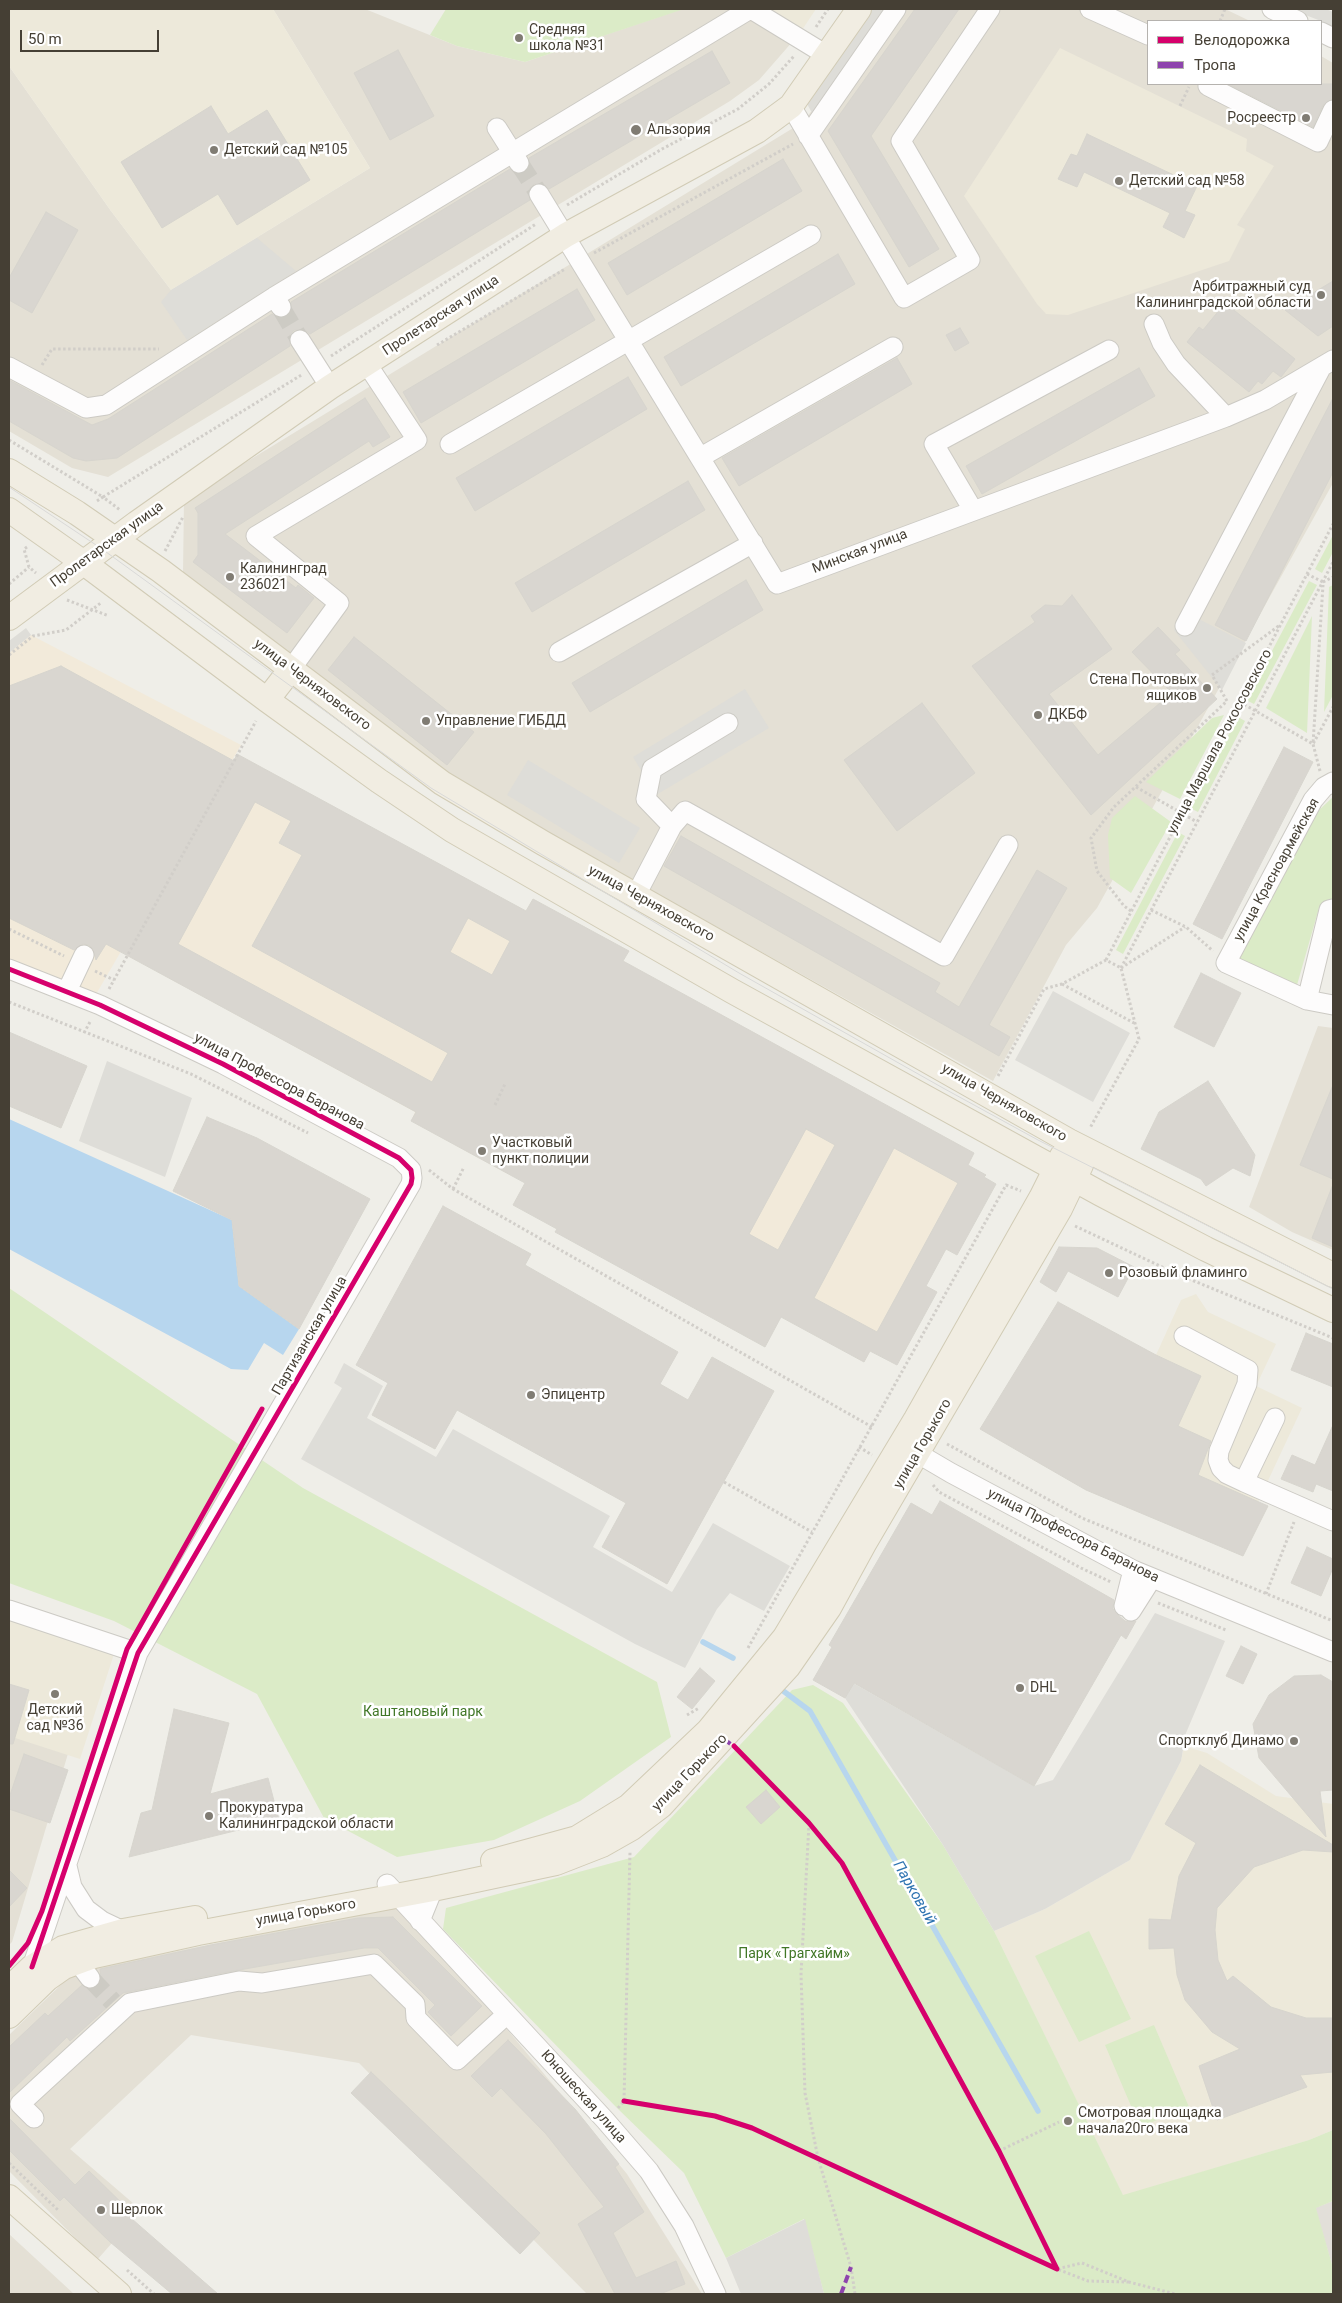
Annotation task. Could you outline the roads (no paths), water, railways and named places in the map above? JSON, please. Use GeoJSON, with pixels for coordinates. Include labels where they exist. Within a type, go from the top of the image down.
{"type":"FeatureCollection","features":[{"type":"Feature","properties":{"kind":"main road","name":"Пролетарская улица"},"geometry":{"type":"LineString","coordinates":[[9,618],[115,539],[330,388],[566,235],[757,131],[791,106],[828,56],[859,9]]}},
{"type":"Feature","properties":{"kind":"main road","name":"улица Черняховского"},"geometry":{"type":"LineString","coordinates":[[9,471],[115,539],[442,783],[636,895],[1333,1275]]}},
{"type":"Feature","properties":{"kind":"main road"},"geometry":{"type":"LineString","coordinates":[[9,510],[84,563],[379,781],[452,830],[527,874],[1065,1174],[1206,1249],[1333,1310]]}},
{"type":"Feature","properties":{"kind":"main road"},"geometry":{"type":"LineString","coordinates":[[267,700],[291,669]]}},
{"type":"Feature","properties":{"kind":"main road","name":"улица Горького"},"geometry":{"type":"LineString","coordinates":[[9,1989],[32,1967],[62,1948],[123,1930],[392,1890],[433,1889],[556,1863],[582,1854],[632,1828],[661,1806],[724,1739],[799,1653],[829,1608],[1051,1225],[1065,1174],[1083,1140]]}},
{"type":"Feature","properties":{"kind":"main road","name":"улица Горького"},"geometry":{"type":"LineString","coordinates":[[9,2016],[47,1979],[64,1967],[84,1970],[198,1933],[392,1890],[577,1838],[629,1806],[708,1731],[785,1638],[918,1453]]}},
{"type":"Feature","properties":{"kind":"main road"},"geometry":{"type":"LineString","coordinates":[[9,2197],[115,2286]]}},
{"type":"Feature","properties":{"kind":"street"},"geometry":{"type":"LineString","coordinates":[[9,367],[86,408],[106,404],[192,349],[278,302],[516,157],[750,9],[828,56]]}},
{"type":"Feature","properties":{"kind":"street"},"geometry":{"type":"LineString","coordinates":[[808,136],[896,9]]}},
{"type":"Feature","properties":{"kind":"street"},"geometry":{"type":"LineString","coordinates":[[791,106],[904,298],[970,260],[901,141],[990,9]]}},
{"type":"Feature","properties":{"kind":"street"},"geometry":{"type":"LineString","coordinates":[[1090,9],[1147,35]]}},
{"type":"Feature","properties":{"kind":"street"},"geometry":{"type":"LineString","coordinates":[[1272,9],[1296,20]]}},
{"type":"Feature","properties":{"kind":"street"},"geometry":{"type":"LineString","coordinates":[[1199,85],[1318,142],[1333,110]]}},
{"type":"Feature","properties":{"kind":"street"},"geometry":{"type":"LineString","coordinates":[[497,128],[516,157]]}},
{"type":"Feature","properties":{"kind":"street","name":"Минская улица"},"geometry":{"type":"LineString","coordinates":[[539,194],[566,235],[777,584],[1226,417],[1265,400],[1327,364]]}},
{"type":"Feature","properties":{"kind":"street"},"geometry":{"type":"LineString","coordinates":[[450,444],[811,235]]}},
{"type":"Feature","properties":{"kind":"street"},"geometry":{"type":"LineString","coordinates":[[1154,324],[1162,343],[1176,364],[1226,417]]}},
{"type":"Feature","properties":{"kind":"street"},"geometry":{"type":"LineString","coordinates":[[300,340],[330,388]]}},
{"type":"Feature","properties":{"kind":"street"},"geometry":{"type":"LineString","coordinates":[[700,457],[893,347]]}},
{"type":"Feature","properties":{"kind":"street"},"geometry":{"type":"LineString","coordinates":[[972,510],[934,444],[1109,350]]}},
{"type":"Feature","properties":{"kind":"street"},"geometry":{"type":"LineString","coordinates":[[291,669],[339,604],[256,536],[417,440],[367,364]]}},
{"type":"Feature","properties":{"kind":"street"},"geometry":{"type":"LineString","coordinates":[[1185,626],[1327,364]]}},
{"type":"Feature","properties":{"kind":"street"},"geometry":{"type":"LineString","coordinates":[[559,652],[752,543]]}},
{"type":"Feature","properties":{"kind":"street"},"geometry":{"type":"LineString","coordinates":[[672,826],[646,799],[652,769],[728,723]]}},
{"type":"Feature","properties":{"kind":"street","name":"улица Красноармейская"},"geometry":{"type":"LineString","coordinates":[[1307,1000],[1226,963],[1312,800],[1329,785]]}},
{"type":"Feature","properties":{"kind":"street"},"geometry":{"type":"LineString","coordinates":[[636,895],[672,826],[686,812],[944,956],[1008,845]]}},
{"type":"Feature","properties":{"kind":"street"},"geometry":{"type":"LineString","coordinates":[[1331,909],[1307,1000],[1333,1005]]}},
{"type":"Feature","properties":{"kind":"street"},"geometry":{"type":"LineString","coordinates":[[66,991],[82,959]]}},
{"type":"Feature","properties":{"kind":"street","name":"улица Профессора Баранова"},"geometry":{"type":"LineString","coordinates":[[9,969],[100,1005],[232,1068],[399,1158],[410,1170],[411,1184],[396,1210]]}},
{"type":"Feature","properties":{"kind":"street","name":"Партизанская улица"},"geometry":{"type":"LineString","coordinates":[[32,1967],[138,1653],[396,1210]]}},
{"type":"Feature","properties":{"kind":"street"},"geometry":{"type":"LineString","coordinates":[[1184,1336],[1248,1370],[1247,1384],[1219,1451],[1218,1460],[1221,1468],[1227,1474],[1333,1522]]}},
{"type":"Feature","properties":{"kind":"street"},"geometry":{"type":"LineString","coordinates":[[1244,1482],[1275,1418]]}},
{"type":"Feature","properties":{"kind":"street","name":"улица Профессора Баранова"},"geometry":{"type":"LineString","coordinates":[[918,1453],[1133,1570],[1333,1652]]}},
{"type":"Feature","properties":{"kind":"street"},"geometry":{"type":"LineString","coordinates":[[1133,1570],[1127,1608],[1152,1578]]}},
{"type":"Feature","properties":{"kind":"street"},"geometry":{"type":"LineString","coordinates":[[9,1610],[138,1653]]}},
{"type":"Feature","properties":{"kind":"street"},"geometry":{"type":"LineString","coordinates":[[67,1866],[72,1887],[86,1909],[102,1922],[123,1930]]}},
{"type":"Feature","properties":{"kind":"street"},"geometry":{"type":"LineString","coordinates":[[420,1921],[433,1889]]}},
{"type":"Feature","properties":{"kind":"street","name":"Юношеская улица"},"geometry":{"type":"LineString","coordinates":[[392,1890],[606,2120],[649,2171],[684,2226],[716,2294]]}},
{"type":"Feature","properties":{"kind":"street"},"geometry":{"type":"LineString","coordinates":[[34,2118],[20,2104],[117,2006],[130,2003],[239,1981],[262,1983],[374,1964],[415,2004],[416,2018],[457,2060],[507,2014]]}},
{"type":"Feature","properties":{"kind":"water"},"geometry":{"type":"Polygon","coordinates":[[[9,1119],[232,1220],[239,1286],[299,1329],[283,1355],[264,1343],[248,1370],[231,1369],[9,1249],[9,1119]]]}},
{"type":"Feature","properties":{"kind":"waterway","name":"Парковый"},"geometry":{"type":"LineString","coordinates":[[703,1642],[733,1658]]}},
{"type":"Feature","properties":{"kind":"waterway","name":"Парковый"},"geometry":{"type":"LineString","coordinates":[[778,1687],[810,1711],[1038,2111]]}},
{"type":"Feature","properties":{"kind":"tunnel"},"geometry":{"type":"LineString","coordinates":[[519,163],[539,194]]}},
{"type":"Feature","properties":{"kind":"tunnel"},"geometry":{"type":"LineString","coordinates":[[281,308],[300,340]]}},
{"type":"Feature","properties":{"kind":"tunnel"},"geometry":{"type":"LineString","coordinates":[[90,1978],[113,2002]]}},
{"type":"Feature","properties":{"kind":"tram line"},"geometry":{"type":"LineString","coordinates":[[9,487],[102,549],[431,788],[739,973],[943,1088],[1038,1140],[1333,1289]]}},
{"type":"Feature","properties":{"kind":"place","name":"Средняя школа №31"},"geometry":{"type":"Point","coordinates":[519,38]}},
{"type":"Feature","properties":{"kind":"place","name":"Росрeeстр"},"geometry":{"type":"Point","coordinates":[1306,118]}},
{"type":"Feature","properties":{"kind":"place","name":"Альзория"},"geometry":{"type":"Point","coordinates":[636,130]}},
{"type":"Feature","properties":{"kind":"place","name":"Детский сад №105"},"geometry":{"type":"Point","coordinates":[214,150]}},
{"type":"Feature","properties":{"kind":"place","name":"Детский сад №58"},"geometry":{"type":"Point","coordinates":[1119,181]}},
{"type":"Feature","properties":{"kind":"place","name":"Арбитражный суд Калининградской области"},"geometry":{"type":"Point","coordinates":[1321,295]}},
{"type":"Feature","properties":{"kind":"place","name":"Калининград 236021"},"geometry":{"type":"Point","coordinates":[230,577]}},
{"type":"Feature","properties":{"kind":"place","name":"Стена Почтовых ящиков"},"geometry":{"type":"Point","coordinates":[1207,688]}},
{"type":"Feature","properties":{"kind":"place","name":"ДКБФ"},"geometry":{"type":"Point","coordinates":[1038,715]}},
{"type":"Feature","properties":{"kind":"place","name":"Управление ГИБДД"},"geometry":{"type":"Point","coordinates":[426,721]}},
{"type":"Feature","properties":{"kind":"place","name":"Участковый пункт полиции"},"geometry":{"type":"Point","coordinates":[482,1151]}},
{"type":"Feature","properties":{"kind":"place","name":"Розовый фламинго"},"geometry":{"type":"Point","coordinates":[1109,1273]}},
{"type":"Feature","properties":{"kind":"place","name":"Эпицентр"},"geometry":{"type":"Point","coordinates":[531,1395]}},
{"type":"Feature","properties":{"kind":"place","name":"DHL"},"geometry":{"type":"Point","coordinates":[1020,1688]}},
{"type":"Feature","properties":{"kind":"place","name":"Детский сад №36"},"geometry":{"type":"Point","coordinates":[55,1694]}},
{"type":"Feature","properties":{"kind":"place","name":"Спортклуб Динамо"},"geometry":{"type":"Point","coordinates":[1294,1741]}},
{"type":"Feature","properties":{"kind":"place","name":"Прокуратура Калининградской области"},"geometry":{"type":"Point","coordinates":[209,1816]}},
{"type":"Feature","properties":{"kind":"place","name":"Смотровая площадка начала20го века"},"geometry":{"type":"Point","coordinates":[1068,2121]}},
{"type":"Feature","properties":{"kind":"place","name":"Шерлок"},"geometry":{"type":"Point","coordinates":[101,2210]}},
{"type":"Feature","properties":{"kind":"park label","name":"Каштановый парк"},"geometry":{"type":"Point","coordinates":[423,1712]}},
{"type":"Feature","properties":{"kind":"park label","name":"Парк «Трагхайм»"},"geometry":{"type":"Point","coordinates":[794,1954]}}]}
